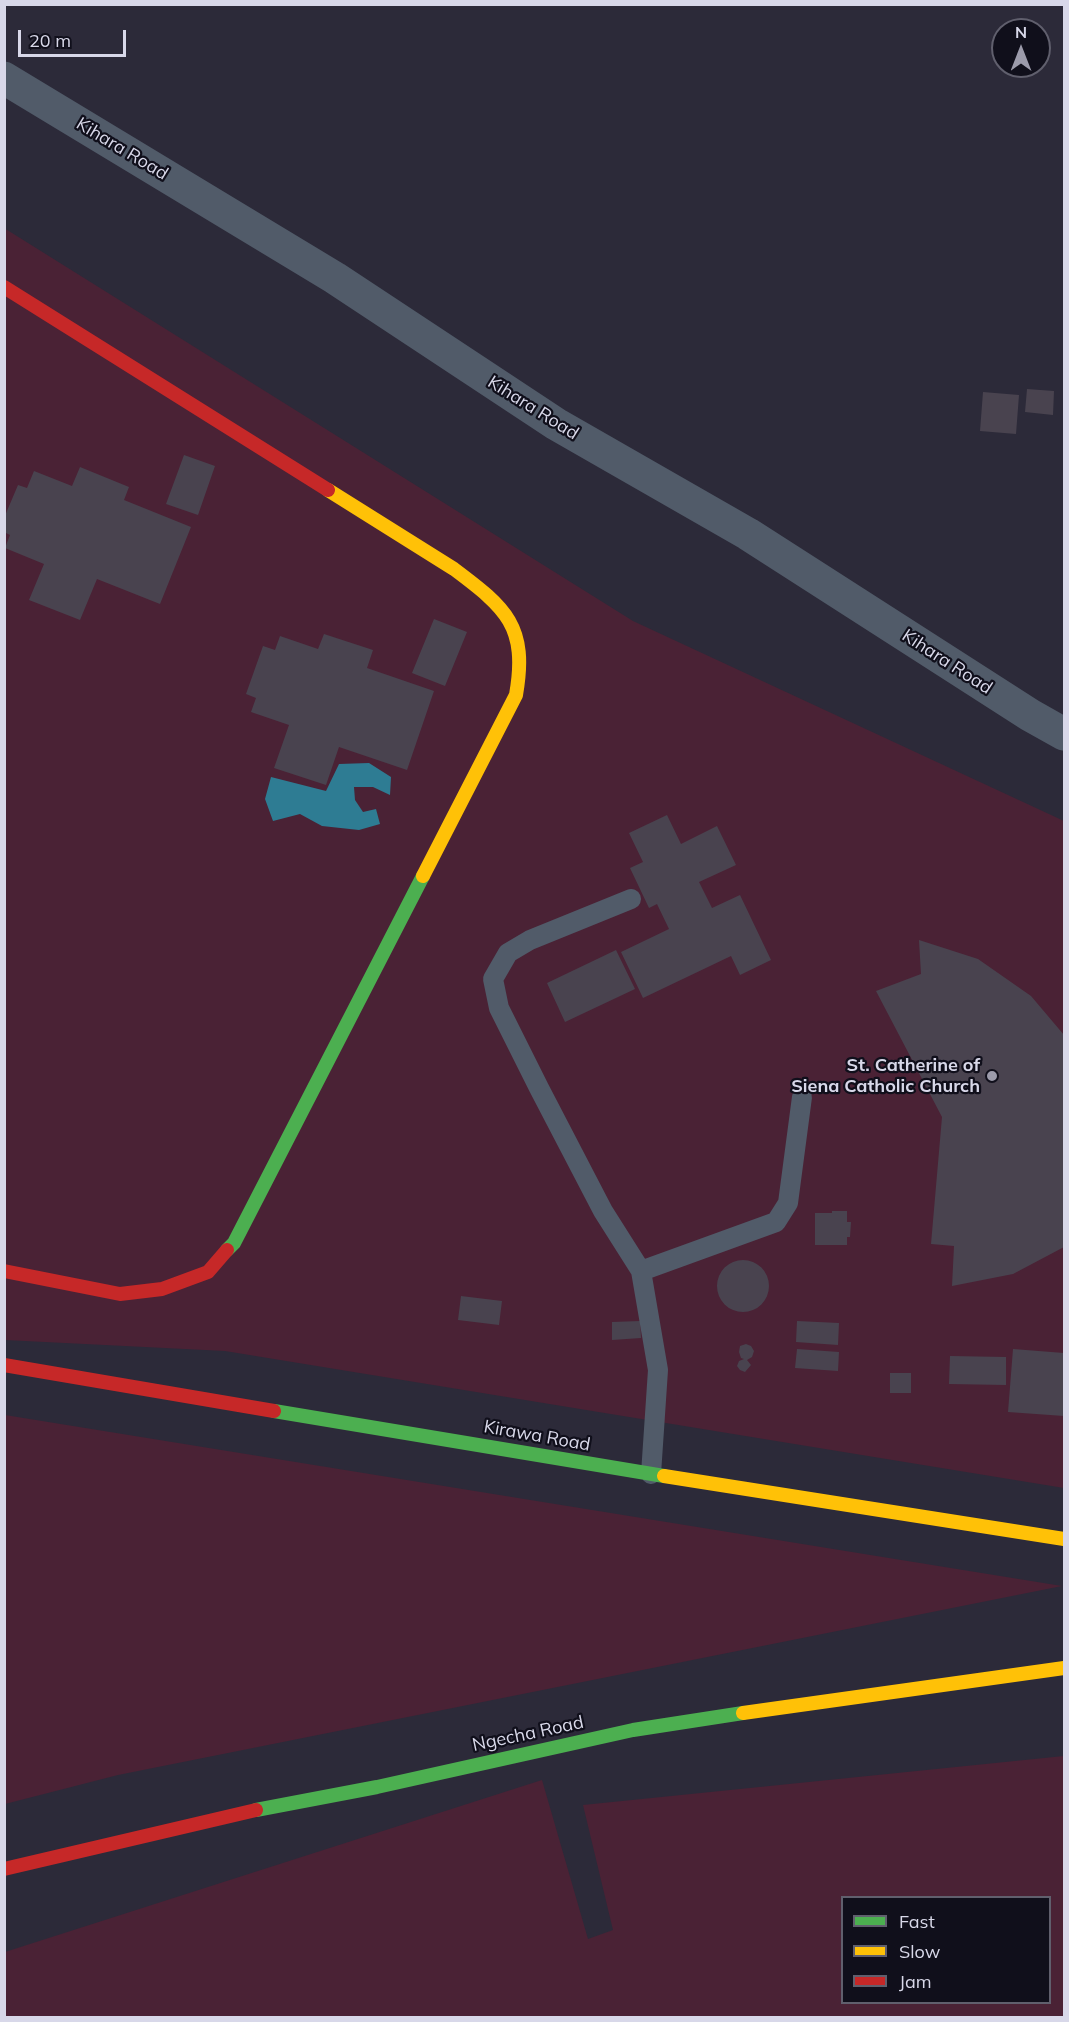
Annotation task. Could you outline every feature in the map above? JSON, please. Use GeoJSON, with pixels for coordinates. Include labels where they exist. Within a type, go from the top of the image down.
{"type":"FeatureCollection","features":[{"type":"Feature","properties":{"kind":"main road"},"geometry":{"type":"LineString","coordinates":[[4,287],[454,569],[479,588],[507,615],[516,632],[521,653],[521,675],[516,695],[234,1243],[208,1272],[162,1289],[120,1294],[4,1271]]}},
{"type":"Feature","properties":{"kind":"main road","name":"Kirawa Road"},"geometry":{"type":"LineString","coordinates":[[4,1365],[651,1474],[1065,1539]]}},
{"type":"Feature","properties":{"kind":"main road","name":"Ngecha Road"},"geometry":{"type":"LineString","coordinates":[[4,1869],[236,1814],[377,1787],[633,1730],[797,1704],[1065,1668]]}},
{"type":"Feature","properties":{"kind":"street","name":"Kihara Road"},"geometry":{"type":"LineString","coordinates":[[4,78],[335,278],[556,424],[748,534],[1065,734]]}},
{"type":"Feature","properties":{"kind":"lane"},"geometry":{"type":"LineString","coordinates":[[630,899],[530,939],[508,953],[493,978],[499,1008],[539,1088],[603,1211],[641,1271],[658,1370],[651,1474]]}},
{"type":"Feature","properties":{"kind":"lane"},"geometry":{"type":"LineString","coordinates":[[641,1271],[776,1222],[788,1203],[802,1097]]}},
{"type":"Feature","properties":{"kind":"shaded area"},"geometry":{"type":"Polygon","coordinates":[[[4,228],[633,621],[1064,821],[1064,1488],[225,1351],[5,1340],[4,228]]]}},
{"type":"Feature","properties":{"kind":"shaded area"},"geometry":{"type":"Polygon","coordinates":[[[5,1415],[1062,1586],[118,1775],[5,1804],[5,1415]]]}},
{"type":"Feature","properties":{"kind":"shaded area"},"geometry":{"type":"Polygon","coordinates":[[[1064,1756],[1064,2017],[5,2017],[5,1952],[542,1780],[588,1939],[613,1930],[583,1805],[1064,1756]]]}},
{"type":"Feature","properties":{"kind":"water"},"geometry":{"type":"Polygon","coordinates":[[[369,763],[391,777],[390,795],[373,787],[354,787],[355,800],[363,812],[376,809],[380,824],[359,830],[322,826],[300,814],[273,821],[265,799],[271,777],[326,791],[339,764],[369,763]]]}},
{"type":"Feature","properties":{"kind":"building"},"geometry":{"type":"Polygon","coordinates":[[[1027,389],[1054,391],[1053,415],[1025,412],[1027,389]]]}},
{"type":"Feature","properties":{"kind":"building"},"geometry":{"type":"Polygon","coordinates":[[[983,392],[1019,395],[1016,434],[980,431],[983,392]]]}},
{"type":"Feature","properties":{"kind":"building"},"geometry":{"type":"Polygon","coordinates":[[[184,455],[215,466],[198,515],[166,504],[184,455]]]}},
{"type":"Feature","properties":{"kind":"building"},"geometry":{"type":"Polygon","coordinates":[[[80,467],[129,487],[124,500],[191,527],[160,604],[97,579],[80,620],[29,600],[44,564],[5,548],[10,535],[4,532],[4,518],[18,485],[27,488],[34,471],[72,486],[80,467]]]}},
{"type":"Feature","properties":{"kind":"building"},"geometry":{"type":"Polygon","coordinates":[[[434,619],[467,632],[445,686],[412,673],[434,619]]]}},
{"type":"Feature","properties":{"kind":"building"},"geometry":{"type":"Polygon","coordinates":[[[324,634],[373,650],[367,668],[434,691],[407,770],[339,747],[326,785],[274,768],[289,725],[251,712],[256,698],[246,694],[263,646],[275,650],[280,636],[318,649],[324,634]]]}},
{"type":"Feature","properties":{"kind":"building"},"geometry":{"type":"Polygon","coordinates":[[[667,815],[681,844],[717,826],[736,865],[699,882],[712,908],[740,895],[771,960],[740,975],[731,956],[643,998],[621,952],[669,929],[657,904],[649,908],[630,868],[643,862],[629,833],[667,815]]]}},
{"type":"Feature","properties":{"kind":"building","name":"St. Catherine of Siena Catholic Church"},"geometry":{"type":"Polygon","coordinates":[[[919,940],[978,959],[1031,996],[1064,1035],[1064,1247],[1013,1274],[952,1286],[954,1246],[931,1244],[942,1117],[876,991],[921,974],[919,940]]]}},
{"type":"Feature","properties":{"kind":"building"},"geometry":{"type":"Polygon","coordinates":[[[616,950],[635,989],[565,1022],[547,983],[616,950]]]}},
{"type":"Feature","properties":{"kind":"building"},"geometry":{"type":"Polygon","coordinates":[[[832,1211],[847,1211],[847,1222],[851,1222],[847,1245],[815,1245],[815,1213],[832,1213],[832,1211]]]}},
{"type":"Feature","properties":{"kind":"building"},"geometry":{"type":"Polygon","coordinates":[[[743,1260],[753,1262],[761,1268],[767,1276],[769,1286],[767,1296],[761,1304],[753,1310],[743,1312],[733,1310],[725,1304],[719,1296],[717,1286],[719,1276],[725,1268],[733,1262],[743,1260]]]}},
{"type":"Feature","properties":{"kind":"building"},"geometry":{"type":"Polygon","coordinates":[[[461,1296],[502,1301],[499,1325],[458,1320],[461,1296]]]}},
{"type":"Feature","properties":{"kind":"building"},"geometry":{"type":"Polygon","coordinates":[[[640,1321],[641,1338],[612,1340],[612,1322],[640,1321]]]}},
{"type":"Feature","properties":{"kind":"building"},"geometry":{"type":"Polygon","coordinates":[[[797,1321],[839,1323],[838,1345],[796,1342],[797,1321]]]}},
{"type":"Feature","properties":{"kind":"building"},"geometry":{"type":"Polygon","coordinates":[[[746,1344],[754,1351],[752,1357],[747,1360],[751,1365],[745,1372],[737,1366],[739,1361],[744,1359],[741,1358],[739,1352],[740,1346],[746,1344]]]}},
{"type":"Feature","properties":{"kind":"building"},"geometry":{"type":"Polygon","coordinates":[[[797,1349],[839,1352],[838,1371],[795,1368],[797,1349]]]}},
{"type":"Feature","properties":{"kind":"building"},"geometry":{"type":"Polygon","coordinates":[[[1013,1349],[1064,1353],[1064,1416],[1008,1412],[1013,1349]]]}},
{"type":"Feature","properties":{"kind":"building"},"geometry":{"type":"Polygon","coordinates":[[[950,1356],[1006,1357],[1006,1385],[949,1384],[950,1356]]]}},
{"type":"Feature","properties":{"kind":"building"},"geometry":{"type":"Polygon","coordinates":[[[890,1373],[911,1373],[911,1393],[890,1393],[890,1373]]]}},
{"type":"Feature","properties":{"kind":"traffic: fast"},"geometry":{"type":"LineString","coordinates":[[227,1250],[234,1243],[423,876]]}},
{"type":"Feature","properties":{"kind":"traffic: fast"},"geometry":{"type":"LineString","coordinates":[[274,1411],[664,1476]]}},
{"type":"Feature","properties":{"kind":"traffic: fast"},"geometry":{"type":"LineString","coordinates":[[256,1810],[377,1787],[633,1730],[743,1713]]}},
{"type":"Feature","properties":{"kind":"traffic: slow"},"geometry":{"type":"LineString","coordinates":[[328,490],[454,569],[500,608],[515,635],[519,652],[516,695],[423,876]]}},
{"type":"Feature","properties":{"kind":"traffic: slow"},"geometry":{"type":"LineString","coordinates":[[664,1476],[1064,1539]]}},
{"type":"Feature","properties":{"kind":"traffic: slow"},"geometry":{"type":"LineString","coordinates":[[743,1713],[1064,1668]]}},
{"type":"Feature","properties":{"kind":"traffic: jam"},"geometry":{"type":"LineString","coordinates":[[4,287],[328,490]]}},
{"type":"Feature","properties":{"kind":"traffic: jam"},"geometry":{"type":"LineString","coordinates":[[4,1271],[120,1294],[162,1289],[208,1272],[227,1250]]}},
{"type":"Feature","properties":{"kind":"traffic: jam"},"geometry":{"type":"LineString","coordinates":[[4,1365],[274,1411]]}},
{"type":"Feature","properties":{"kind":"traffic: jam"},"geometry":{"type":"LineString","coordinates":[[4,1869],[256,1810]]}},
{"type":"Feature","properties":{"kind":"place","name":"St. Catherine of Siena Catholic Church"},"geometry":{"type":"Point","coordinates":[992,1076]}}]}
